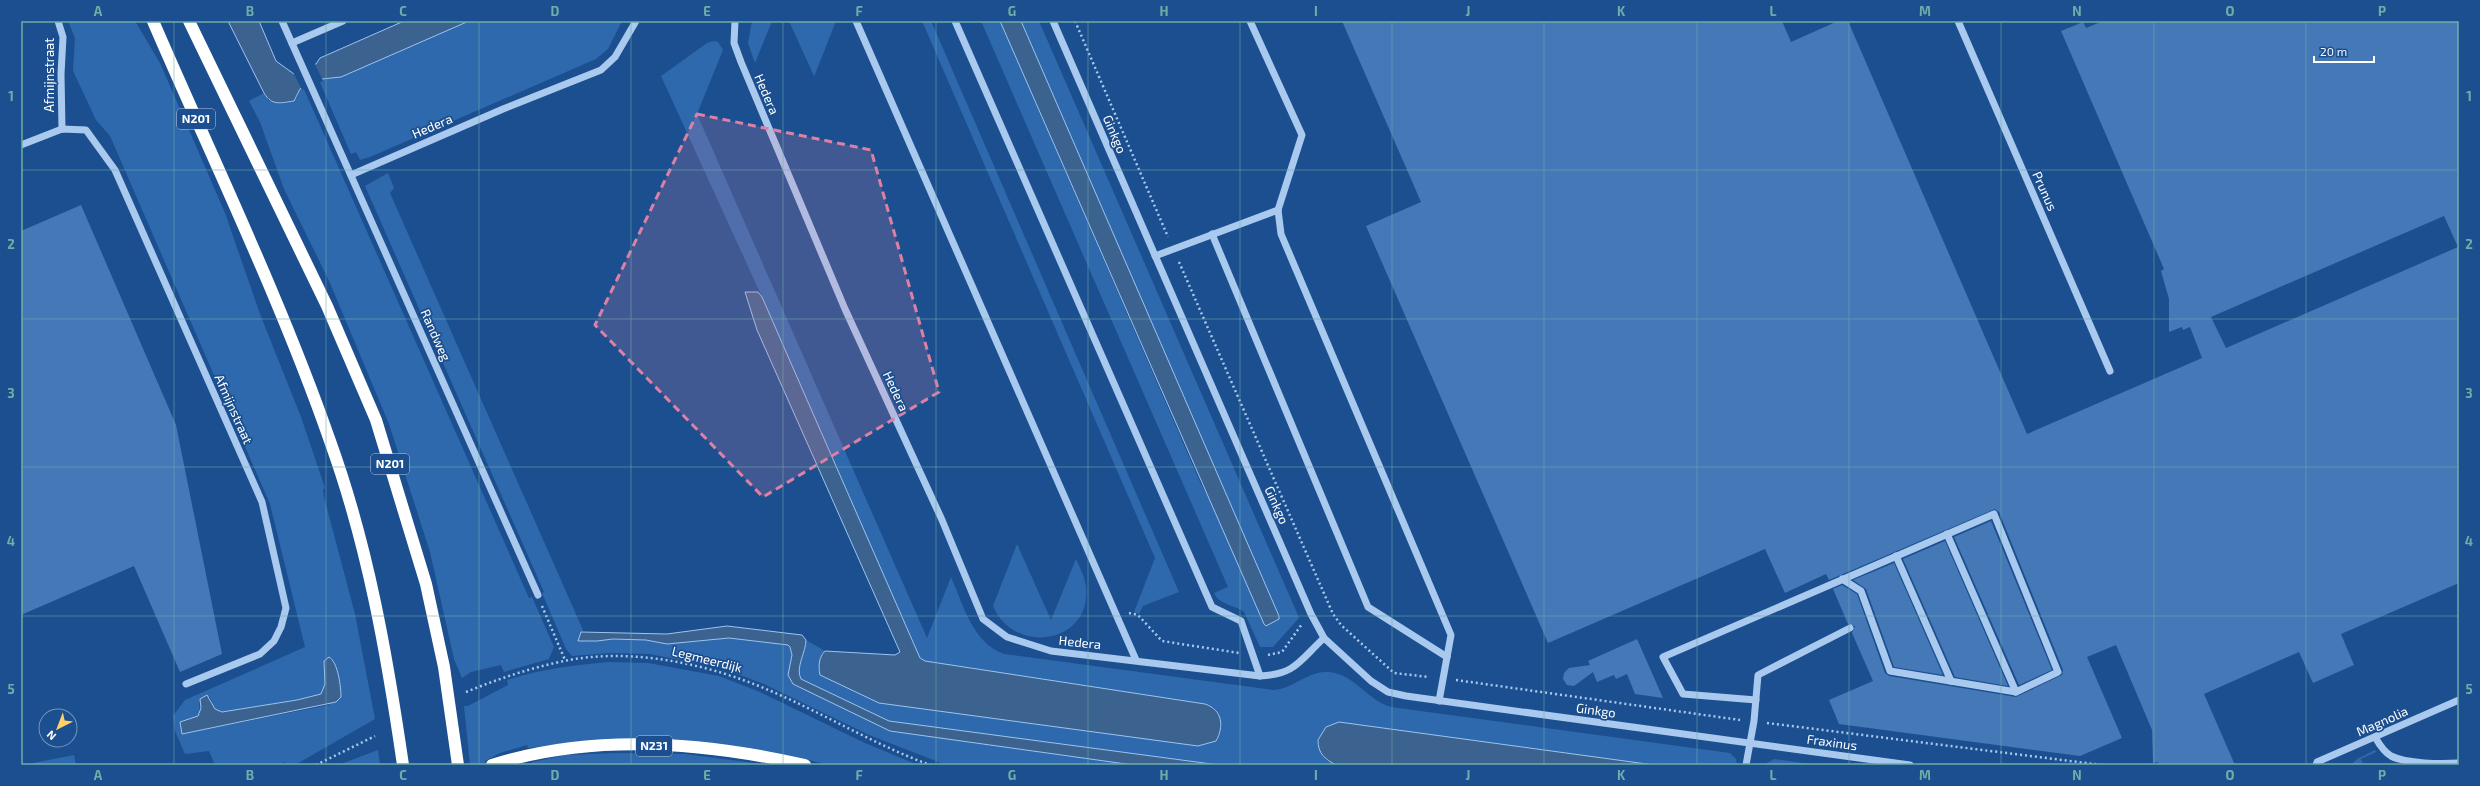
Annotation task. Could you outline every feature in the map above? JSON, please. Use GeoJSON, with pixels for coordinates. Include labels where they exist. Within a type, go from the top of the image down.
{"type":"FeatureCollection","features":[{"type":"Feature","properties":{"kind":"highway","name":"N201"},"geometry":{"type":"LineString","coordinates":[[153,21],[245,230],[331,442],[355,521],[376,605],[391,679],[403,765]]}},
{"type":"Feature","properties":{"kind":"highway","name":"N201"},"geometry":{"type":"LineString","coordinates":[[189,21],[327,306],[376,420],[426,584],[444,667],[458,765]]}},
{"type":"Feature","properties":{"kind":"highway","name":"N231"},"geometry":{"type":"LineString","coordinates":[[498,763],[532,753],[558,749],[617,745],[706,749],[805,765]]}},
{"type":"Feature","properties":{"kind":"street","name":"Afmijnstraat"},"geometry":{"type":"LineString","coordinates":[[58,21],[63,37],[62,129]]}},
{"type":"Feature","properties":{"kind":"street","name":"Randweg"},"geometry":{"type":"LineString","coordinates":[[282,21],[299,56],[538,595]]}},
{"type":"Feature","properties":{"kind":"street"},"geometry":{"type":"LineString","coordinates":[[292,43],[343,21]]}},
{"type":"Feature","properties":{"kind":"street","name":"Hedera"},"geometry":{"type":"LineString","coordinates":[[351,175],[503,109],[601,70],[616,57],[636,21]]}},
{"type":"Feature","properties":{"kind":"street","name":"Hedera"},"geometry":{"type":"LineString","coordinates":[[734,21],[734,43],[740,62],[845,309],[942,520],[983,619],[1007,637],[1051,651],[1260,676],[1280,675],[1293,669],[1324,638]]}},
{"type":"Feature","properties":{"kind":"street"},"geometry":{"type":"LineString","coordinates":[[856,21],[1136,660]]}},
{"type":"Feature","properties":{"kind":"street"},"geometry":{"type":"LineString","coordinates":[[955,21],[1212,607],[1241,621],[1260,676]]}},
{"type":"Feature","properties":{"kind":"street","name":"Ginkgo"},"geometry":{"type":"LineString","coordinates":[[1053,21],[1311,614],[1324,638],[1371,681],[1388,692],[1439,701],[1750,742]]}},
{"type":"Feature","properties":{"kind":"street"},"geometry":{"type":"LineString","coordinates":[[1250,21],[1302,135],[1278,210],[1281,234],[1451,634],[1439,701]]}},
{"type":"Feature","properties":{"kind":"street","name":"Prunus"},"geometry":{"type":"LineString","coordinates":[[1958,21],[2110,371]]}},
{"type":"Feature","properties":{"kind":"street","name":"Afmijnstraat"},"geometry":{"type":"LineString","coordinates":[[21,144],[62,129],[86,130],[115,170],[262,502],[286,608],[281,627],[274,641],[260,654],[186,684]]}},
{"type":"Feature","properties":{"kind":"street"},"geometry":{"type":"LineString","coordinates":[[1155,256],[1278,210]]}},
{"type":"Feature","properties":{"kind":"street"},"geometry":{"type":"LineString","coordinates":[[1212,234],[1368,607],[1447,656]]}},
{"type":"Feature","properties":{"kind":"street"},"geometry":{"type":"LineString","coordinates":[[1756,700],[1713,698],[1684,694],[1663,657],[1842,579],[1994,514],[2058,672],[2016,692],[1890,671],[1861,591],[1842,579]]}},
{"type":"Feature","properties":{"kind":"street"},"geometry":{"type":"LineString","coordinates":[[1947,534],[2016,692]]}},
{"type":"Feature","properties":{"kind":"street"},"geometry":{"type":"LineString","coordinates":[[1896,556],[1951,681]]}},
{"type":"Feature","properties":{"kind":"street"},"geometry":{"type":"LineString","coordinates":[[1746,765],[1754,722],[1758,675],[1850,628]]}},
{"type":"Feature","properties":{"kind":"street","name":"Magnolia"},"geometry":{"type":"LineString","coordinates":[[2316,765],[2317,762],[2459,700]]}},
{"type":"Feature","properties":{"kind":"street"},"geometry":{"type":"LineString","coordinates":[[2375,737],[2381,747],[2392,756],[2430,763],[2459,763]]}},
{"type":"Feature","properties":{"kind":"street","name":"Fraxinus"},"geometry":{"type":"LineString","coordinates":[[1750,742],[1910,765]]}},
{"type":"Feature","properties":{"kind":"path"},"geometry":{"type":"LineString","coordinates":[[1075,21],[1333,614],[1341,625],[1394,673],[1442,678],[1754,722],[2102,765]]}},
{"type":"Feature","properties":{"kind":"path"},"geometry":{"type":"LineString","coordinates":[[538,595],[565,660]]}},
{"type":"Feature","properties":{"kind":"path"},"geometry":{"type":"LineString","coordinates":[[1115,615],[1132,612],[1138,615],[1162,641],[1254,656],[1271,655],[1282,652],[1288,641],[1311,614]]}},
{"type":"Feature","properties":{"kind":"path","name":"Legmeerdijk"},"geometry":{"type":"LineString","coordinates":[[466,692],[506,676],[565,660],[611,657],[652,659],[715,671],[768,691],[872,741],[930,765]]}},
{"type":"Feature","properties":{"kind":"path"},"geometry":{"type":"LineString","coordinates":[[316,765],[375,736]]}},
{"type":"Feature","properties":{"kind":"highlighted area"},"geometry":{"type":"Polygon","coordinates":[[[697,114],[871,150],[939,392],[763,497],[595,325],[697,114]]]}},
{"type":"Feature","properties":{"kind":"shaded area"},"geometry":{"type":"Polygon","coordinates":[[[68,21],[135,21],[160,63],[225,213],[260,314],[301,417],[325,488],[323,490],[324,497],[355,614],[375,719],[295,765],[286,765],[284,762],[278,765],[215,765],[209,751],[185,754],[175,731],[173,716],[185,700],[305,647],[270,504],[110,136],[96,120],[73,71],[75,38],[68,21]],[[331,658],[324,661],[325,684],[321,694],[297,700],[222,712],[215,709],[210,697],[199,703],[200,713],[182,734],[329,705],[338,675],[331,658]]]}},
{"type":"Feature","properties":{"kind":"shaded area"},"geometry":{"type":"Polygon","coordinates":[[[228,21],[259,21],[276,61],[294,74],[316,64],[320,58],[404,21],[469,21],[341,77],[322,79],[300,89],[294,101],[277,103],[270,100],[264,93],[228,21]]]}},
{"type":"Feature","properties":{"kind":"shaded area"},"geometry":{"type":"Polygon","coordinates":[[[469,21],[622,21],[608,49],[596,59],[370,157],[360,160],[356,152],[351,154],[319,80],[469,21]]]}},
{"type":"Feature","properties":{"kind":"shaded area"},"geometry":{"type":"Polygon","coordinates":[[[752,21],[772,21],[755,63],[748,43],[752,21]]]}},
{"type":"Feature","properties":{"kind":"shaded area"},"geometry":{"type":"Polygon","coordinates":[[[789,21],[836,21],[814,77],[814,76],[789,21]]]}},
{"type":"Feature","properties":{"kind":"shaded area"},"geometry":{"type":"Polygon","coordinates":[[[922,21],[931,21],[1179,592],[1143,606],[1139,614],[1134,612],[1155,558],[922,21]]]}},
{"type":"Feature","properties":{"kind":"shaded area"},"geometry":{"type":"Polygon","coordinates":[[[981,21],[1000,21],[1201,484],[1279,619],[1021,21],[1039,21],[1299,618],[1273,647],[1260,647],[1244,612],[1223,603],[1214,593],[1228,587],[981,21]]]}},
{"type":"Feature","properties":{"kind":"shaded area"},"geometry":{"type":"Polygon","coordinates":[[[1000,21],[1021,21],[1279,616],[1279,619],[1266,626],[1264,624],[1000,21]]]}},
{"type":"Feature","properties":{"kind":"shaded area"},"geometry":{"type":"Polygon","coordinates":[[[714,41],[718,42],[723,50],[697,114],[927,638],[951,577],[970,622],[984,641],[1004,654],[1273,690],[1287,687],[1318,673],[1335,673],[1344,676],[1374,698],[1391,707],[1730,753],[1736,759],[1737,765],[1325,759],[1336,765],[1219,765],[897,723],[882,719],[801,679],[799,670],[806,640],[825,651],[821,655],[1205,704],[924,661],[920,658],[762,297],[661,76],[707,43],[714,41]]]}},
{"type":"Feature","properties":{"kind":"shaded area"},"geometry":{"type":"Polygon","coordinates":[[[303,87],[529,598],[532,597],[554,647],[549,659],[504,672],[501,665],[471,672],[462,678],[454,659],[430,552],[389,424],[330,283],[284,189],[260,122],[249,101],[264,93],[269,101],[297,98],[300,89],[303,87]]]}},
{"type":"Feature","properties":{"kind":"shaded area"},"geometry":{"type":"Polygon","coordinates":[[[388,173],[394,188],[390,193],[583,630],[578,641],[613,639],[646,640],[667,644],[729,638],[788,645],[792,655],[788,675],[890,731],[1133,765],[946,765],[869,735],[764,684],[722,668],[649,654],[611,653],[572,656],[566,649],[542,593],[544,592],[365,186],[388,173]]]}},
{"type":"Feature","properties":{"kind":"shaded area"},"geometry":{"type":"Polygon","coordinates":[[[745,292],[758,292],[762,297],[920,658],[925,661],[1205,704],[1215,710],[1220,720],[1221,725],[1219,736],[1216,741],[1198,746],[879,703],[820,675],[819,668],[821,656],[825,651],[895,655],[900,652],[757,330],[745,292]]]}},
{"type":"Feature","properties":{"kind":"shaded area"},"geometry":{"type":"Polygon","coordinates":[[[1017,544],[1051,620],[1076,559],[1086,587],[1085,606],[1077,621],[1065,631],[1050,637],[1033,637],[1017,632],[1003,622],[993,606],[1017,544]]]}},
{"type":"Feature","properties":{"kind":"shaded area"},"geometry":{"type":"Polygon","coordinates":[[[727,626],[802,635],[806,640],[806,645],[799,670],[801,679],[889,721],[1219,765],[1133,765],[890,731],[793,684],[788,675],[792,655],[788,645],[729,638],[667,644],[646,640],[613,639],[578,641],[581,632],[667,634],[727,626]]]}},
{"type":"Feature","properties":{"kind":"shaded area"},"geometry":{"type":"Polygon","coordinates":[[[329,657],[335,664],[340,681],[341,697],[336,702],[182,734],[180,722],[198,716],[201,708],[200,699],[207,695],[215,709],[222,712],[297,700],[321,694],[325,684],[324,661],[329,657]]]}},
{"type":"Feature","properties":{"kind":"shaded area"},"geometry":{"type":"Polygon","coordinates":[[[609,662],[648,663],[719,676],[760,692],[865,743],[918,765],[830,765],[799,758],[614,740],[582,741],[528,748],[527,745],[500,753],[485,761],[486,765],[470,765],[464,706],[468,706],[508,685],[507,680],[558,668],[609,662]]]}},
{"type":"Feature","properties":{"kind":"shaded area"},"geometry":{"type":"Polygon","coordinates":[[[1339,722],[1654,765],[1336,765],[1323,756],[1319,749],[1318,740],[1326,727],[1339,722]]]}},
{"type":"Feature","properties":{"kind":"shaded area"},"geometry":{"type":"Polygon","coordinates":[[[378,750],[380,765],[338,765],[378,750]]]}},
{"type":"Feature","properties":{"kind":"shaded area"},"geometry":{"type":"Polygon","coordinates":[[[2375,750],[2376,752],[2361,759],[2364,765],[2351,765],[2357,759],[2375,750]]]}},
{"type":"Feature","properties":{"kind":"shaded area"},"geometry":{"type":"Polygon","coordinates":[[[616,753],[685,754],[770,765],[530,765],[532,762],[566,755],[616,753]]]}},
{"type":"Feature","properties":{"kind":"shaded area"},"geometry":{"type":"Polygon","coordinates":[[[74,755],[76,765],[33,765],[33,763],[74,755]]]}},
{"type":"Feature","properties":{"kind":"shaded area"},"geometry":{"type":"Polygon","coordinates":[[[1774,759],[1818,765],[1763,765],[1774,759]]]}},
{"type":"Feature","properties":{"kind":"pier"},"geometry":{"type":"Polygon","coordinates":[[[314,62],[323,81],[302,90],[293,72],[314,62]]]}},
{"type":"Feature","properties":{"kind":"building"},"geometry":{"type":"Polygon","coordinates":[[[1342,21],[1782,21],[1791,42],[1838,21],[1848,21],[2027,434],[2202,358],[2190,327],[2183,330],[2182,327],[2169,332],[2169,299],[2161,271],[2164,269],[2061,31],[2083,22],[2086,28],[2103,21],[2459,21],[2459,583],[2341,634],[2354,665],[2313,683],[2299,652],[2204,694],[2235,765],[2159,765],[2157,762],[2153,763],[2152,730],[2116,645],[2087,657],[2122,738],[2080,756],[1839,724],[1829,700],[1873,681],[1852,633],[1855,626],[1848,624],[1833,589],[1842,585],[1857,594],[1885,673],[1889,676],[2016,697],[2062,675],[2063,670],[1999,512],[1995,509],[1829,580],[1826,574],[1785,593],[1765,549],[1548,643],[1366,226],[1421,202],[1342,21]],[[2444,216],[2211,317],[2226,348],[2458,247],[2444,216]]]}},
{"type":"Feature","properties":{"kind":"building"},"geometry":{"type":"Polygon","coordinates":[[[81,205],[176,425],[222,654],[180,672],[134,566],[21,615],[21,231],[81,205]]]}},
{"type":"Feature","properties":{"kind":"building"},"geometry":{"type":"Polygon","coordinates":[[[1991,521],[2052,670],[2019,685],[1954,537],[1991,521]]]}},
{"type":"Feature","properties":{"kind":"building"},"geometry":{"type":"Polygon","coordinates":[[[1945,541],[2008,686],[1955,677],[1903,559],[1945,541]]]}},
{"type":"Feature","properties":{"kind":"building"},"geometry":{"type":"Polygon","coordinates":[[[1894,563],[1943,675],[1894,667],[1866,589],[1853,580],[1894,563]]]}},
{"type":"Feature","properties":{"kind":"building"},"geometry":{"type":"Polygon","coordinates":[[[1637,639],[1663,698],[1635,694],[1627,674],[1616,679],[1614,675],[1597,682],[1593,672],[1574,686],[1567,685],[1563,679],[1564,673],[1569,668],[1590,665],[1588,661],[1637,639]]]}}]}
